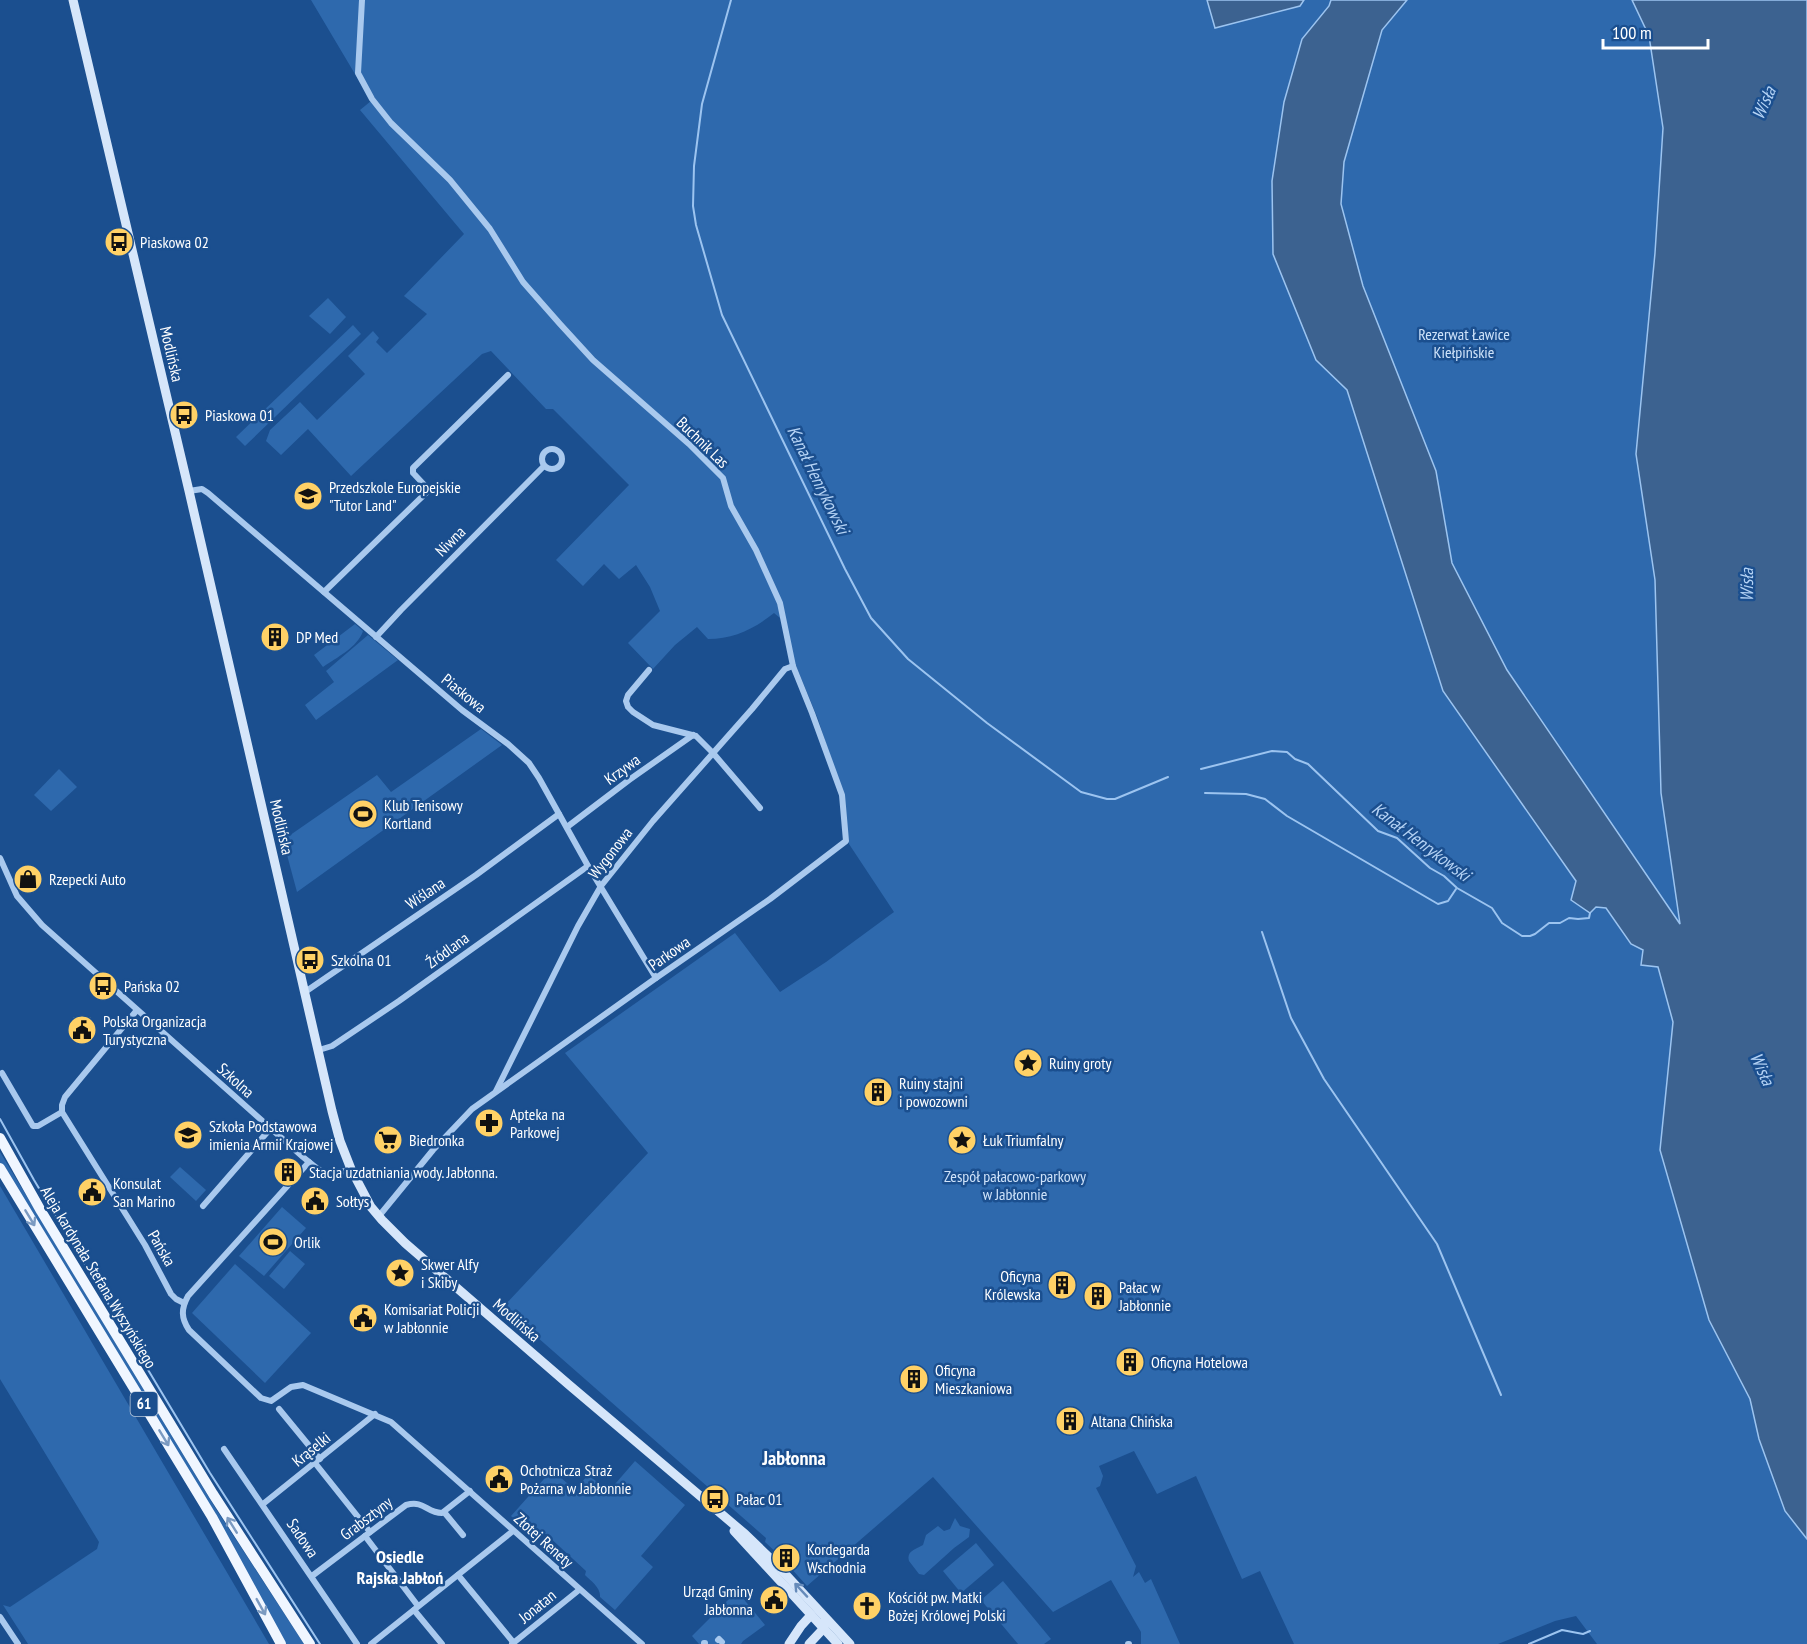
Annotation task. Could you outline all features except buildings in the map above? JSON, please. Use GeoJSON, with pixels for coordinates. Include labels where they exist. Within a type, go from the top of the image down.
{"type":"FeatureCollection","features":[{"type":"Feature","properties":{"kind":"main road","name":"Modlińska"},"geometry":{"type":"LineString","coordinates":[[73,0],[340,1141],[351,1169],[368,1201],[405,1243],[745,1534],[850,1644]]}},
{"type":"Feature","properties":{"kind":"main road","name":"Aleja kardynała Stefana Wyszyńskiego"},"geometry":{"type":"LineString","coordinates":[[0,1138],[41,1211],[213,1494],[310,1644]]}},
{"type":"Feature","properties":{"kind":"main road","name":"Aleja kardynała Stefana Wyszyńskiego"},"geometry":{"type":"LineString","coordinates":[[0,1168],[212,1517],[281,1644]]}},
{"type":"Feature","properties":{"kind":"main road","name":"Modlińska"},"geometry":{"type":"LineString","coordinates":[[717,1512],[838,1644]]}},
{"type":"Feature","properties":{"kind":"main road"},"geometry":{"type":"LineString","coordinates":[[789,1644],[811,1615],[825,1617],[824,1628],[808,1644]]}},
{"type":"Feature","properties":{"kind":"street","name":"Buchnik Las"},"geometry":{"type":"LineString","coordinates":[[362,0],[358,73],[372,99],[391,123],[438,167],[467,201],[490,229],[523,282],[593,360],[689,444],[723,478],[731,506],[756,550],[780,603],[794,666]]}},
{"type":"Feature","properties":{"kind":"street"},"geometry":{"type":"LineString","coordinates":[[324,592],[429,489],[413,473],[413,468],[508,375]]}},
{"type":"Feature","properties":{"kind":"street","name":"Niwna"},"geometry":{"type":"LineString","coordinates":[[376,637],[544,466]]}},
{"type":"Feature","properties":{"kind":"street","name":"Piaskowa"},"geometry":{"type":"LineString","coordinates":[[189,491],[202,489],[208,493],[462,710],[529,763],[656,978]]}},
{"type":"Feature","properties":{"kind":"street","name":"Wygonowa"},"geometry":{"type":"LineString","coordinates":[[496,1091],[578,926],[601,886],[653,820],[785,669],[794,666]]}},
{"type":"Feature","properties":{"kind":"street","name":"Parkowa"},"geometry":{"type":"LineString","coordinates":[[379,1216],[462,1118],[496,1091],[770,899],[846,841],[842,795],[794,666]]}},
{"type":"Feature","properties":{"kind":"street"},"geometry":{"type":"LineString","coordinates":[[649,670],[628,694],[626,701],[628,707],[653,725],[693,735],[713,753],[760,808]]}},
{"type":"Feature","properties":{"kind":"street","name":"Krzywa"},"geometry":{"type":"LineString","coordinates":[[567,827],[693,735]]}},
{"type":"Feature","properties":{"kind":"street","name":"Wiślana"},"geometry":{"type":"LineString","coordinates":[[305,992],[476,875],[560,814]]}},
{"type":"Feature","properties":{"kind":"street","name":"Szkolna"},"geometry":{"type":"LineString","coordinates":[[0,858],[2,872],[17,896],[33,915],[270,1129],[325,1175],[351,1169]]}},
{"type":"Feature","properties":{"kind":"street","name":"Źródlana"},"geometry":{"type":"LineString","coordinates":[[319,1050],[332,1046],[588,866]]}},
{"type":"Feature","properties":{"kind":"street"},"geometry":{"type":"LineString","coordinates":[[2,1073],[33,1126],[38,1126],[62,1112],[62,1105],[67,1094],[137,1010]]}},
{"type":"Feature","properties":{"kind":"street","name":"Pańska"},"geometry":{"type":"LineString","coordinates":[[62,1112],[146,1245],[171,1294],[184,1303]]}},
{"type":"Feature","properties":{"kind":"street"},"geometry":{"type":"LineString","coordinates":[[203,1206],[270,1129]]}},
{"type":"Feature","properties":{"kind":"street"},"geometry":{"type":"LineString","coordinates":[[184,1303],[309,1162]]}},
{"type":"Feature","properties":{"kind":"street","name":"Złotej Renety"},"geometry":{"type":"LineString","coordinates":[[184,1303],[183,1319],[189,1330],[261,1398],[271,1401],[291,1387],[298,1385],[392,1422],[642,1644]]}},
{"type":"Feature","properties":{"kind":"street"},"geometry":{"type":"LineString","coordinates":[[279,1409],[442,1644]]}},
{"type":"Feature","properties":{"kind":"street","name":"Krąselki"},"geometry":{"type":"LineString","coordinates":[[263,1504],[375,1414]]}},
{"type":"Feature","properties":{"kind":"street","name":"Sadowa"},"geometry":{"type":"LineString","coordinates":[[224,1449],[357,1644]]}},
{"type":"Feature","properties":{"kind":"street"},"geometry":{"type":"LineString","coordinates":[[463,1535],[444,1512],[470,1491]]}},
{"type":"Feature","properties":{"kind":"street","name":"Grabsztyny"},"geometry":{"type":"LineString","coordinates":[[312,1576],[406,1505],[422,1504],[436,1513],[444,1512]]}},
{"type":"Feature","properties":{"kind":"street"},"geometry":{"type":"LineString","coordinates":[[370,1644],[513,1531]]}},
{"type":"Feature","properties":{"kind":"street"},"geometry":{"type":"LineString","coordinates":[[458,1575],[512,1643]]}},
{"type":"Feature","properties":{"kind":"street","name":"Jonatan"},"geometry":{"type":"LineString","coordinates":[[512,1643],[579,1590]]}},
{"type":"Feature","properties":{"kind":"street"},"geometry":{"type":"LineString","coordinates":[[0,1617],[18,1644]]}},
{"type":"Feature","properties":{"kind":"green space"},"geometry":{"type":"Polygon","coordinates":[[[311,0],[1807,0],[1807,1644],[1597,1644],[1576,1616],[1555,1621],[1498,1644],[1294,1644],[1260,1571],[1242,1579],[1196,1476],[1157,1494],[1134,1451],[1099,1466],[1103,1476],[1100,1486],[1096,1488],[1136,1566],[1133,1577],[1139,1572],[1145,1583],[1151,1579],[1180,1644],[1141,1644],[1141,1632],[1111,1580],[1053,1612],[933,1477],[807,1586],[765,1542],[766,1538],[503,1307],[648,1153],[565,1053],[735,933],[780,992],[826,962],[894,912],[849,844],[843,796],[818,719],[794,661],[786,623],[774,613],[743,632],[717,639],[708,639],[697,627],[675,645],[653,669],[628,643],[660,611],[650,587],[636,565],[619,579],[604,564],[583,586],[556,560],[629,485],[553,409],[546,409],[491,351],[482,354],[351,476],[308,429],[281,455],[266,441],[270,430],[300,402],[317,420],[365,374],[348,356],[373,331],[379,338],[376,342],[387,353],[427,314],[404,296],[464,234],[360,110],[371,101],[311,0]]]}},
{"type":"Feature","properties":{"kind":"green space"},"geometry":{"type":"Polygon","coordinates":[[[328,298],[346,317],[330,334],[309,316],[328,298]]]}},
{"type":"Feature","properties":{"kind":"green space"},"geometry":{"type":"Polygon","coordinates":[[[353,325],[361,334],[245,446],[236,437],[353,325]]]}},
{"type":"Feature","properties":{"kind":"green space"},"geometry":{"type":"Polygon","coordinates":[[[355,624],[363,631],[360,637],[346,652],[323,667],[314,655],[355,624]]]}},
{"type":"Feature","properties":{"kind":"green space"},"geometry":{"type":"Polygon","coordinates":[[[368,635],[398,660],[316,720],[305,705],[334,682],[326,671],[368,635]]]}},
{"type":"Feature","properties":{"kind":"green space","name":"Klub Tenisowy Kortland"},"geometry":{"type":"Polygon","coordinates":[[[481,729],[502,745],[297,892],[283,840],[377,775],[391,792],[481,729]]]}},
{"type":"Feature","properties":{"kind":"green space"},"geometry":{"type":"Polygon","coordinates":[[[59,769],[77,787],[51,811],[34,795],[59,769]]]}},
{"type":"Feature","properties":{"kind":"green space"},"geometry":{"type":"Polygon","coordinates":[[[0,1152],[216,1509],[304,1644],[286,1644],[0,1163],[0,1152]]]}},
{"type":"Feature","properties":{"kind":"green space"},"geometry":{"type":"Polygon","coordinates":[[[180,1167],[206,1190],[196,1201],[170,1177],[180,1167]]]}},
{"type":"Feature","properties":{"kind":"green space"},"geometry":{"type":"Polygon","coordinates":[[[0,1186],[269,1644],[28,1644],[3,1605],[10,1607],[97,1549],[99,1542],[0,1379],[0,1186]]]}},
{"type":"Feature","properties":{"kind":"green space","name":"Orlik"},"geometry":{"type":"Polygon","coordinates":[[[282,1207],[306,1228],[264,1276],[239,1256],[282,1207]]]}},
{"type":"Feature","properties":{"kind":"green space"},"geometry":{"type":"Polygon","coordinates":[[[290,1251],[305,1264],[284,1289],[269,1276],[290,1251]]]}},
{"type":"Feature","properties":{"kind":"green space"},"geometry":{"type":"Polygon","coordinates":[[[235,1264],[311,1333],[265,1383],[192,1313],[235,1264]]]}},
{"type":"Feature","properties":{"kind":"green space"},"geometry":{"type":"Polygon","coordinates":[[[635,1461],[685,1505],[641,1556],[653,1567],[615,1610],[600,1597],[593,1582],[585,1575],[586,1571],[546,1534],[542,1534],[537,1539],[511,1516],[552,1470],[575,1490],[588,1475],[609,1491],[635,1461]]]}},
{"type":"Feature","properties":{"kind":"green space"},"geometry":{"type":"Polygon","coordinates":[[[955,1518],[960,1526],[970,1529],[969,1537],[924,1575],[919,1574],[909,1561],[910,1553],[923,1545],[926,1535],[938,1526],[944,1531],[950,1529],[955,1518]]]}},
{"type":"Feature","properties":{"kind":"green space"},"geometry":{"type":"Polygon","coordinates":[[[976,1543],[994,1565],[961,1593],[943,1571],[976,1543]]]}},
{"type":"Feature","properties":{"kind":"green space"},"geometry":{"type":"Polygon","coordinates":[[[1003,1581],[1051,1639],[1044,1644],[1018,1644],[981,1600],[1003,1581]]]}},
{"type":"Feature","properties":{"kind":"green space"},"geometry":{"type":"Polygon","coordinates":[[[737,1591],[765,1625],[741,1644],[699,1644],[692,1636],[737,1591]]]}},
{"type":"Feature","properties":{"kind":"water"},"geometry":{"type":"Polygon","coordinates":[[[1207,0],[1304,0],[1300,6],[1215,28],[1207,0]]]}},
{"type":"Feature","properties":{"kind":"water","name":"Wisła"},"geometry":{"type":"Polygon","coordinates":[[[1331,0],[1407,0],[1382,30],[1344,162],[1341,204],[1363,286],[1436,471],[1452,563],[1507,670],[1680,924],[1661,793],[1655,580],[1636,454],[1655,253],[1663,128],[1649,36],[1632,0],[1807,0],[1807,1539],[1785,1511],[1759,1439],[1750,1399],[1709,1320],[1660,1150],[1673,1022],[1658,967],[1641,965],[1643,950],[1631,944],[1606,908],[1596,907],[1590,913],[1571,900],[1576,881],[1443,691],[1347,390],[1316,360],[1273,254],[1272,181],[1284,102],[1302,39],[1329,6],[1331,0]]]}},
{"type":"Feature","properties":{"kind":"waterway","name":"Kanał Henrykowski"},"geometry":{"type":"LineString","coordinates":[[731,0],[702,104],[694,166],[693,206],[696,225],[722,315],[871,618],[908,659],[987,723],[1081,792],[1115,799],[1168,777]]}},
{"type":"Feature","properties":{"kind":"waterway","name":"Kanał Henrykowski"},"geometry":{"type":"LineString","coordinates":[[1201,769],[1272,751],[1287,752],[1295,759],[1308,764],[1378,831],[1397,838],[1430,868],[1444,876],[1457,888],[1492,908],[1502,923],[1522,936],[1535,934],[1549,923],[1560,923],[1569,918],[1589,918],[1590,913]]}},
{"type":"Feature","properties":{"kind":"waterway"},"geometry":{"type":"LineString","coordinates":[[1205,793],[1246,794],[1265,799],[1287,816],[1438,904],[1448,901],[1456,889]]}},
{"type":"Feature","properties":{"kind":"waterway"},"geometry":{"type":"LineString","coordinates":[[1262,932],[1291,1018],[1324,1079],[1437,1244],[1501,1395]]}},
{"type":"Feature","properties":{"kind":"waterway"},"geometry":{"type":"LineString","coordinates":[[0,1119],[34,1180],[210,1473],[320,1644]]}},
{"type":"Feature","properties":{"kind":"waterway"},"geometry":{"type":"LineString","coordinates":[[1529,1644],[1562,1630],[1583,1634],[1590,1631]]}},
{"type":"Feature","properties":{"kind":"place","name":"Piaskowa 02"},"geometry":{"type":"Point","coordinates":[119,242]}},
{"type":"Feature","properties":{"kind":"place","name":"Piaskowa 01"},"geometry":{"type":"Point","coordinates":[184,415]}},
{"type":"Feature","properties":{"kind":"place","name":"Przedszkole Europejskie \"Tutor Land\""},"geometry":{"type":"Point","coordinates":[308,496]}},
{"type":"Feature","properties":{"kind":"place","name":"DP Med"},"geometry":{"type":"Point","coordinates":[275,637]}},
{"type":"Feature","properties":{"kind":"place","name":"Klub Tenisowy Kortland"},"geometry":{"type":"Point","coordinates":[363,814]}},
{"type":"Feature","properties":{"kind":"place","name":"Rzepecki Auto"},"geometry":{"type":"Point","coordinates":[28,879]}},
{"type":"Feature","properties":{"kind":"place","name":"Szkolna 01"},"geometry":{"type":"Point","coordinates":[310,960]}},
{"type":"Feature","properties":{"kind":"place","name":"Pańska 02"},"geometry":{"type":"Point","coordinates":[103,986]}},
{"type":"Feature","properties":{"kind":"place","name":"Polska Organizacja Turystyczna"},"geometry":{"type":"Point","coordinates":[82,1030]}},
{"type":"Feature","properties":{"kind":"place","name":"Ruiny groty"},"geometry":{"type":"Point","coordinates":[1028,1063]}},
{"type":"Feature","properties":{"kind":"place","name":"Ruiny stajni i powozowni"},"geometry":{"type":"Point","coordinates":[878,1092]}},
{"type":"Feature","properties":{"kind":"place","name":"Apteka na Parkowej"},"geometry":{"type":"Point","coordinates":[489,1123]}},
{"type":"Feature","properties":{"kind":"place","name":"Szkoła Podstawowa imienia Armii Krajowej"},"geometry":{"type":"Point","coordinates":[188,1135]}},
{"type":"Feature","properties":{"kind":"place","name":"Biedronka"},"geometry":{"type":"Point","coordinates":[388,1140]}},
{"type":"Feature","properties":{"kind":"place","name":"Łuk Triumfalny"},"geometry":{"type":"Point","coordinates":[962,1140]}},
{"type":"Feature","properties":{"kind":"place","name":"Stacja uzdatniania wody. Jabłonna."},"geometry":{"type":"Point","coordinates":[288,1172]}},
{"type":"Feature","properties":{"kind":"place","name":"Konsulat San Marino"},"geometry":{"type":"Point","coordinates":[92,1192]}},
{"type":"Feature","properties":{"kind":"place","name":"Sołtys"},"geometry":{"type":"Point","coordinates":[315,1201]}},
{"type":"Feature","properties":{"kind":"place","name":"Orlik"},"geometry":{"type":"Point","coordinates":[273,1242]}},
{"type":"Feature","properties":{"kind":"place","name":"Skwer Alfy i Skiby"},"geometry":{"type":"Point","coordinates":[400,1273]}},
{"type":"Feature","properties":{"kind":"place","name":"Oficyna Królewska"},"geometry":{"type":"Point","coordinates":[1062,1285]}},
{"type":"Feature","properties":{"kind":"place","name":"Pałac w Jabłonnie"},"geometry":{"type":"Point","coordinates":[1098,1296]}},
{"type":"Feature","properties":{"kind":"place","name":"Komisariat Policji w Jabłonnie"},"geometry":{"type":"Point","coordinates":[363,1318]}},
{"type":"Feature","properties":{"kind":"place","name":"Oficyna Hotelowa"},"geometry":{"type":"Point","coordinates":[1130,1362]}},
{"type":"Feature","properties":{"kind":"place","name":"Oficyna Mieszkaniowa"},"geometry":{"type":"Point","coordinates":[914,1379]}},
{"type":"Feature","properties":{"kind":"place","name":"Altana Chińska"},"geometry":{"type":"Point","coordinates":[1070,1421]}},
{"type":"Feature","properties":{"kind":"place","name":"Ochotnicza Straż Pożarna w Jabłonnie"},"geometry":{"type":"Point","coordinates":[499,1479]}},
{"type":"Feature","properties":{"kind":"place","name":"Pałac 01"},"geometry":{"type":"Point","coordinates":[715,1499]}},
{"type":"Feature","properties":{"kind":"place","name":"Kordegarda Wschodnia"},"geometry":{"type":"Point","coordinates":[786,1558]}},
{"type":"Feature","properties":{"kind":"place","name":"Urząd Gminy Jabłonna"},"geometry":{"type":"Point","coordinates":[774,1600]}},
{"type":"Feature","properties":{"kind":"place","name":"Kościół pw. Matki Bożej Królowej Polski"},"geometry":{"type":"Point","coordinates":[867,1606]}},
{"type":"Feature","properties":{"kind":"district","name":"Jabłonna"},"geometry":{"type":"Point","coordinates":[794,1458]}},
{"type":"Feature","properties":{"kind":"district","name":"Osiedle Rajska Jabłoń"},"geometry":{"type":"Point","coordinates":[400,1567]}},
{"type":"Feature","properties":{"kind":"park label","name":"Rezerwat Ławice Kiełpińskie"},"geometry":{"type":"Point","coordinates":[1464,343]}},
{"type":"Feature","properties":{"kind":"park label","name":"Zespół pałacowo-parkowy w Jabłonnie"},"geometry":{"type":"Point","coordinates":[1015,1185]}}]}
